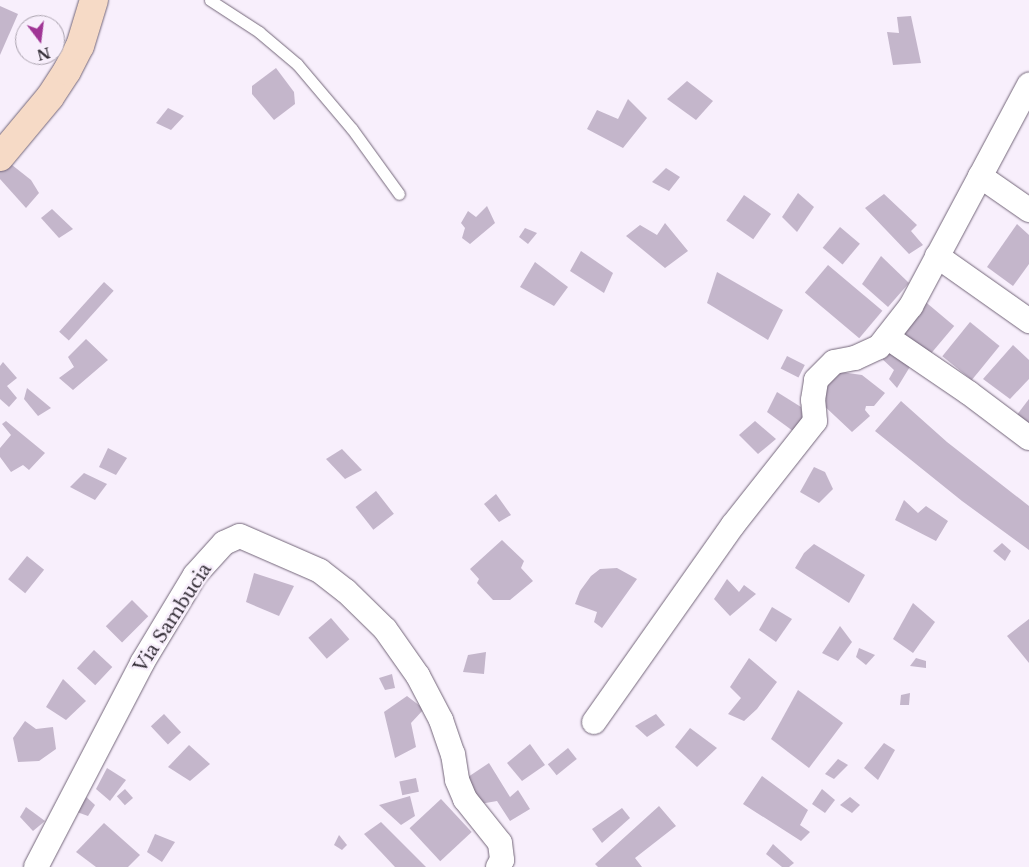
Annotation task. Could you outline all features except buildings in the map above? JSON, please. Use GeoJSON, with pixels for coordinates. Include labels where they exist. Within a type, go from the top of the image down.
{"type":"FeatureCollection","features":[{"type":"Feature","properties":{"kind":"street"},"geometry":{"type":"LineString","coordinates":[[0,157],[50,97],[66,71],[80,46],[94,0]]}},
{"type":"Feature","properties":{"kind":"street"},"geometry":{"type":"LineString","coordinates":[[594,722],[733,525],[815,421],[813,400],[816,380],[834,362],[855,358],[879,347],[911,306],[1029,85]]}},
{"type":"Feature","properties":{"kind":"street"},"geometry":{"type":"LineString","coordinates":[[980,176],[1029,210]]}},
{"type":"Feature","properties":{"kind":"street"},"geometry":{"type":"LineString","coordinates":[[937,256],[1029,321]]}},
{"type":"Feature","properties":{"kind":"street"},"geometry":{"type":"LineString","coordinates":[[887,337],[969,393],[1029,438]]}},
{"type":"Feature","properties":{"kind":"street","name":"Via Sambucia"},"geometry":{"type":"LineString","coordinates":[[36,867],[142,663],[195,575],[224,543],[240,536],[320,571],[346,591],[385,629],[418,676],[441,720],[453,754],[457,780],[465,799],[500,843],[502,860],[498,867]]}},
{"type":"Feature","properties":{"kind":"lane"},"geometry":{"type":"LineString","coordinates":[[210,0],[259,32],[296,64],[352,129],[399,194]]}}]}
